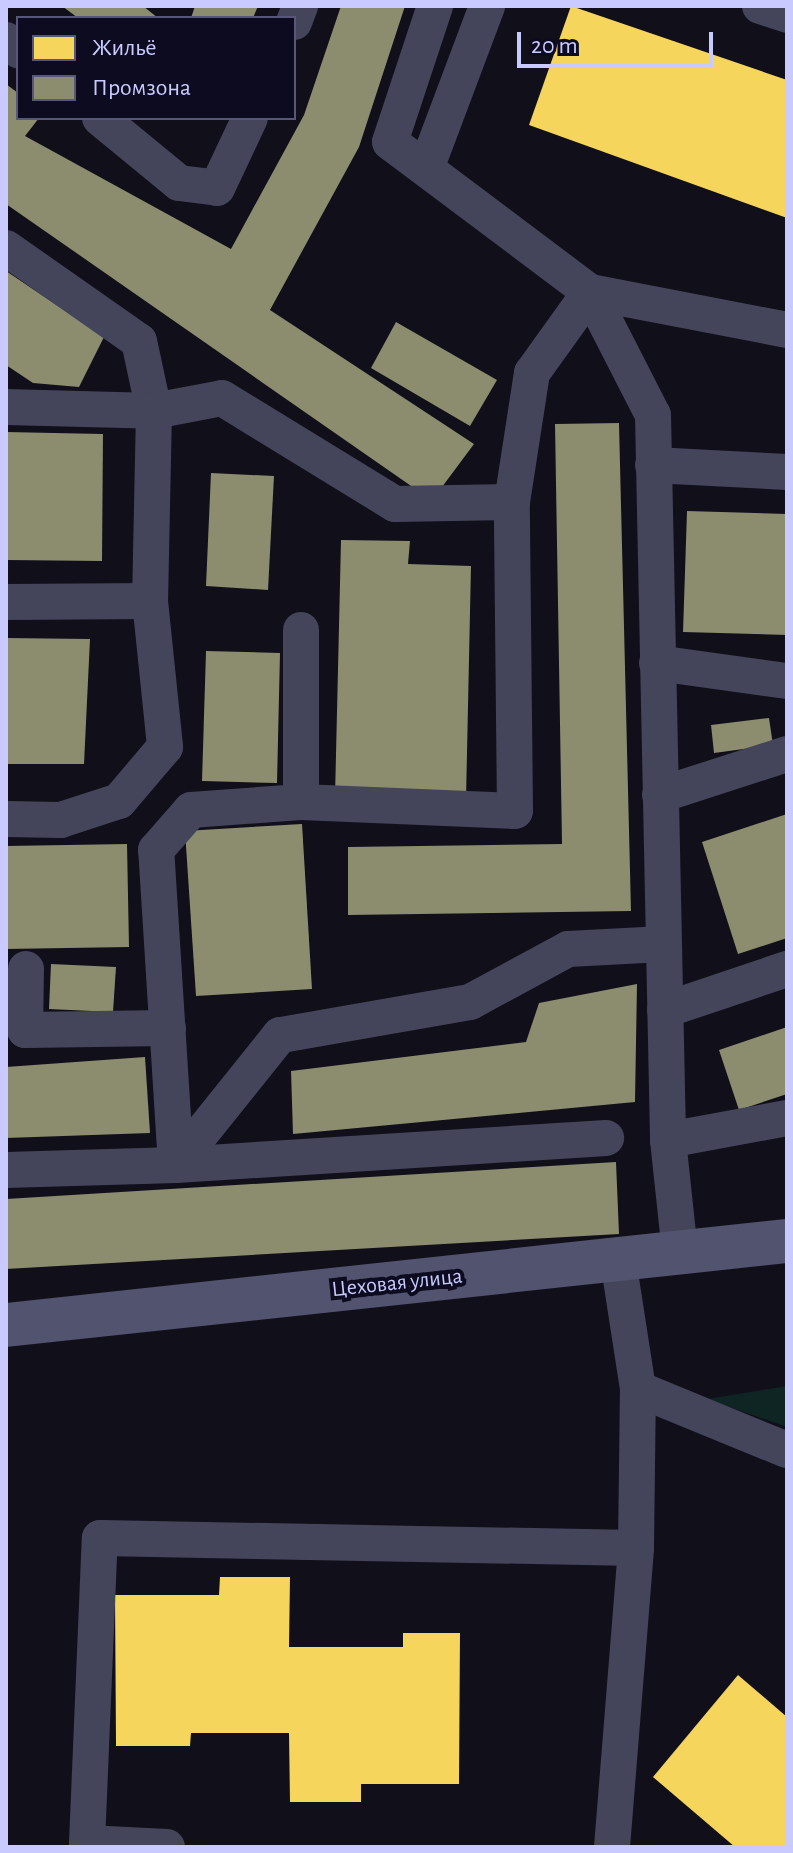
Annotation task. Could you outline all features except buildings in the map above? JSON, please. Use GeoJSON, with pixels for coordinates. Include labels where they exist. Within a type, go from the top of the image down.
{"type":"FeatureCollection","features":[{"type":"Feature","properties":{"kind":"main road","name":"Цеховая улица"},"geometry":{"type":"LineString","coordinates":[[6,1325],[787,1241]]}},
{"type":"Feature","properties":{"kind":"lane"},"geometry":{"type":"LineString","coordinates":[[435,6],[390,142],[427,166],[590,292],[653,415],[668,1140],[680,1252]]}},
{"type":"Feature","properties":{"kind":"lane"},"geometry":{"type":"LineString","coordinates":[[427,166],[487,6]]}},
{"type":"Feature","properties":{"kind":"lane"},"geometry":{"type":"LineString","coordinates":[[760,6],[787,15]]}},
{"type":"Feature","properties":{"kind":"lane"},"geometry":{"type":"LineString","coordinates":[[102,120],[179,183],[217,188],[249,120]]}},
{"type":"Feature","properties":{"kind":"lane"},"geometry":{"type":"LineString","coordinates":[[6,248],[139,341],[154,411],[150,601],[165,747],[119,801],[61,820],[6,819]]}},
{"type":"Feature","properties":{"kind":"lane"},"geometry":{"type":"LineString","coordinates":[[590,292],[787,330]]}},
{"type":"Feature","properties":{"kind":"lane"},"geometry":{"type":"LineString","coordinates":[[176,1165],[156,850],[191,810],[301,802],[515,811],[512,502],[532,373],[590,292]]}},
{"type":"Feature","properties":{"kind":"lane"},"geometry":{"type":"LineString","coordinates":[[6,407],[154,411],[222,398],[395,504],[512,502]]}},
{"type":"Feature","properties":{"kind":"lane"},"geometry":{"type":"LineString","coordinates":[[653,465],[787,472]]}},
{"type":"Feature","properties":{"kind":"lane"},"geometry":{"type":"LineString","coordinates":[[6,602],[150,601]]}},
{"type":"Feature","properties":{"kind":"lane"},"geometry":{"type":"LineString","coordinates":[[301,630],[301,802]]}},
{"type":"Feature","properties":{"kind":"lane"},"geometry":{"type":"LineString","coordinates":[[657,663],[787,681]]}},
{"type":"Feature","properties":{"kind":"lane"},"geometry":{"type":"LineString","coordinates":[[660,795],[787,754]]}},
{"type":"Feature","properties":{"kind":"lane"},"geometry":{"type":"LineString","coordinates":[[176,1165],[280,1035],[470,1002],[568,949],[663,944]]}},
{"type":"Feature","properties":{"kind":"lane"},"geometry":{"type":"LineString","coordinates":[[26,969],[25,1030],[168,1028]]}},
{"type":"Feature","properties":{"kind":"lane"},"geometry":{"type":"LineString","coordinates":[[665,1010],[787,969]]}},
{"type":"Feature","properties":{"kind":"lane"},"geometry":{"type":"LineString","coordinates":[[668,1140],[787,1118]]}},
{"type":"Feature","properties":{"kind":"lane"},"geometry":{"type":"LineString","coordinates":[[6,1170],[176,1165],[606,1138]]}},
{"type":"Feature","properties":{"kind":"lane"},"geometry":{"type":"LineString","coordinates":[[612,1847],[636,1548],[638,1389],[618,1260]]}},
{"type":"Feature","properties":{"kind":"lane"},"geometry":{"type":"LineString","coordinates":[[638,1389],[787,1450]]}},
{"type":"Feature","properties":{"kind":"lane"},"geometry":{"type":"LineString","coordinates":[[167,1847],[87,1843],[100,1538],[636,1548]]}},
{"type":"Feature","properties":{"kind":"green space"},"geometry":{"type":"Polygon","coordinates":[[[787,1386],[787,1427],[707,1399],[787,1386]]]}}]}
